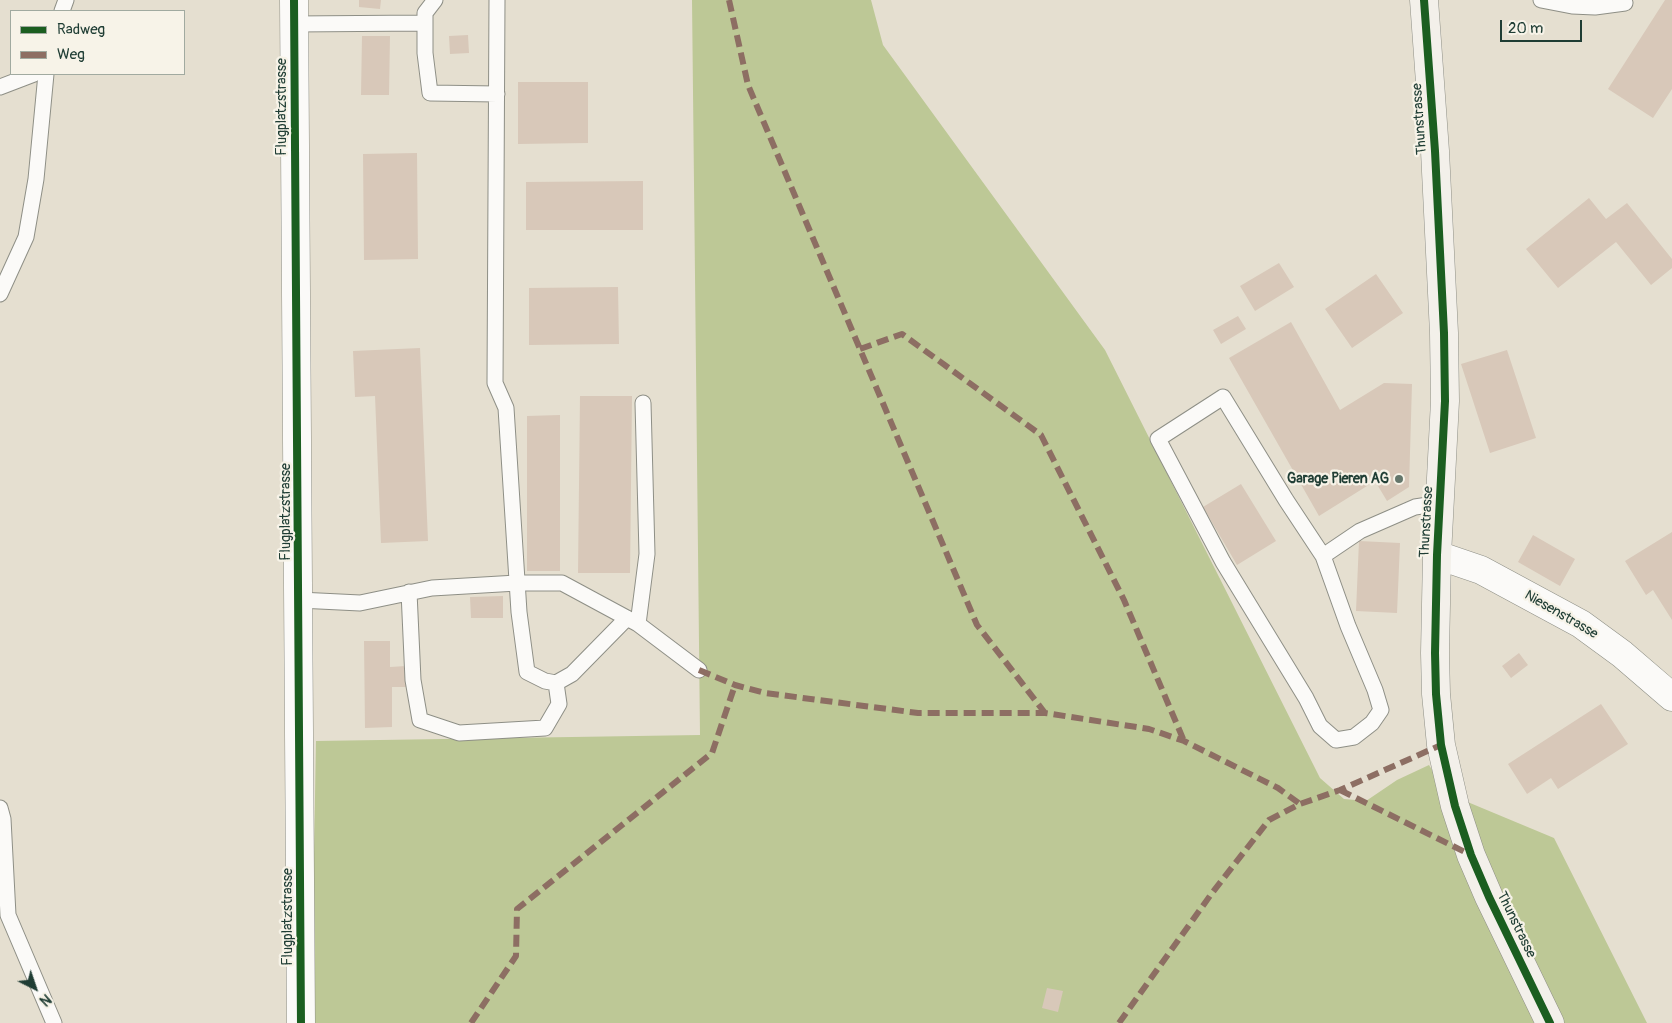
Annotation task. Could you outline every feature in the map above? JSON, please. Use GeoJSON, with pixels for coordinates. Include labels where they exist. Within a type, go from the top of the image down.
{"type":"FeatureCollection","features":[{"type":"Feature","properties":{"kind":"street","name":"Thunstrasse"},"geometry":{"type":"LineString","coordinates":[[1424,0],[1444,333],[1445,401],[1437,555],[1435,653],[1436,694],[1441,745],[1454,806],[1471,856],[1550,1023]]}},
{"type":"Feature","properties":{"kind":"street","name":"Flugplatzstrasse"},"geometry":{"type":"LineString","coordinates":[[294,12],[301,1023]]}},
{"type":"Feature","properties":{"kind":"street","name":"Niesenstrasse"},"geometry":{"type":"LineString","coordinates":[[1437,555],[1481,570],[1581,624],[1622,654],[1672,697]]}},
{"type":"Feature","properties":{"kind":"lane"},"geometry":{"type":"LineString","coordinates":[[435,0],[424,13],[425,53],[430,93],[497,94]]}},
{"type":"Feature","properties":{"kind":"lane"},"geometry":{"type":"LineString","coordinates":[[497,0],[495,383],[506,408],[517,583],[527,672],[545,681],[556,684],[572,674],[632,621],[648,554],[643,403]]}},
{"type":"Feature","properties":{"kind":"lane"},"geometry":{"type":"LineString","coordinates":[[1541,0],[1572,6],[1594,7],[1625,3]]}},
{"type":"Feature","properties":{"kind":"lane"},"geometry":{"type":"LineString","coordinates":[[294,12],[424,23]]}},
{"type":"Feature","properties":{"kind":"lane"},"geometry":{"type":"LineString","coordinates":[[0,88],[32,75]]}},
{"type":"Feature","properties":{"kind":"lane"},"geometry":{"type":"LineString","coordinates":[[0,294],[4,270],[26,237],[36,179],[46,75]]}},
{"type":"Feature","properties":{"kind":"lane"},"geometry":{"type":"LineString","coordinates":[[1223,398],[1323,556],[1348,626],[1375,690],[1380,710],[1372,723],[1354,737],[1336,740],[1320,726],[1306,698],[1223,562],[1158,440],[1223,398]]}},
{"type":"Feature","properties":{"kind":"lane"},"geometry":{"type":"LineString","coordinates":[[1323,556],[1360,531],[1416,507],[1441,503]]}},
{"type":"Feature","properties":{"kind":"lane"},"geometry":{"type":"LineString","coordinates":[[299,600],[360,602],[432,588],[517,583],[562,583],[632,621],[700,670]]}},
{"type":"Feature","properties":{"kind":"lane"},"geometry":{"type":"LineString","coordinates":[[409,592],[413,680],[420,720],[460,733],[545,728],[559,704],[556,684]]}},
{"type":"Feature","properties":{"kind":"lane"},"geometry":{"type":"LineString","coordinates":[[0,808],[3,819],[8,915],[54,1023]]}},
{"type":"Feature","properties":{"kind":"green space"},"geometry":{"type":"Polygon","coordinates":[[[692,0],[871,0],[883,45],[1105,350],[1320,778],[1344,799],[1366,801],[1397,780],[1429,765],[1446,793],[1554,838],[1647,1023],[311,1023],[316,741],[700,735],[692,0]]]}},
{"type":"Feature","properties":{"kind":"building"},"geometry":{"type":"Polygon","coordinates":[[[359,0],[381,0],[380,9],[359,7],[359,0]]]}},
{"type":"Feature","properties":{"kind":"building"},"geometry":{"type":"Polygon","coordinates":[[[1665,0],[1672,0],[1672,89],[1653,118],[1608,89],[1665,0]]]}},
{"type":"Feature","properties":{"kind":"building"},"geometry":{"type":"Polygon","coordinates":[[[468,35],[469,53],[450,54],[449,36],[468,35]]]}},
{"type":"Feature","properties":{"kind":"building"},"geometry":{"type":"Polygon","coordinates":[[[362,36],[390,36],[389,95],[361,95],[362,36]]]}},
{"type":"Feature","properties":{"kind":"building"},"geometry":{"type":"Polygon","coordinates":[[[518,82],[588,82],[588,143],[518,144],[518,82]]]}},
{"type":"Feature","properties":{"kind":"building"},"geometry":{"type":"Polygon","coordinates":[[[417,153],[418,259],[364,260],[363,154],[417,153]]]}},
{"type":"Feature","properties":{"kind":"building"},"geometry":{"type":"Polygon","coordinates":[[[643,181],[643,230],[526,230],[526,182],[643,181]]]}},
{"type":"Feature","properties":{"kind":"building"},"geometry":{"type":"Polygon","coordinates":[[[1589,198],[1606,219],[1627,203],[1672,259],[1672,268],[1651,285],[1616,242],[1558,288],[1526,249],[1589,198]]]}},
{"type":"Feature","properties":{"kind":"building"},"geometry":{"type":"Polygon","coordinates":[[[1279,263],[1294,287],[1255,311],[1240,286],[1279,263]]]}},
{"type":"Feature","properties":{"kind":"building"},"geometry":{"type":"Polygon","coordinates":[[[1376,274],[1403,313],[1352,348],[1325,309],[1376,274]]]}},
{"type":"Feature","properties":{"kind":"building"},"geometry":{"type":"Polygon","coordinates":[[[618,287],[619,344],[529,345],[529,288],[618,287]]]}},
{"type":"Feature","properties":{"kind":"building"},"geometry":{"type":"Polygon","coordinates":[[[1238,316],[1246,329],[1221,344],[1213,330],[1238,316]]]}},
{"type":"Feature","properties":{"kind":"building"},"geometry":{"type":"Polygon","coordinates":[[[1291,322],[1340,410],[1384,383],[1412,384],[1409,487],[1387,501],[1375,481],[1319,516],[1229,358],[1291,322]]]}},
{"type":"Feature","properties":{"kind":"building"},"geometry":{"type":"Polygon","coordinates":[[[420,348],[428,541],[381,543],[375,396],[355,397],[353,351],[420,348]]]}},
{"type":"Feature","properties":{"kind":"building"},"geometry":{"type":"Polygon","coordinates":[[[1507,350],[1536,438],[1490,453],[1461,364],[1507,350]]]}},
{"type":"Feature","properties":{"kind":"building"},"geometry":{"type":"Polygon","coordinates":[[[580,396],[632,396],[630,573],[578,573],[580,396]]]}},
{"type":"Feature","properties":{"kind":"building"},"geometry":{"type":"Polygon","coordinates":[[[560,415],[560,571],[527,571],[527,416],[560,415]]]}},
{"type":"Feature","properties":{"kind":"building"},"geometry":{"type":"Polygon","coordinates":[[[1241,484],[1276,541],[1237,565],[1203,507],[1241,484]]]}},
{"type":"Feature","properties":{"kind":"building"},"geometry":{"type":"Polygon","coordinates":[[[1672,532],[1672,620],[1653,590],[1646,595],[1625,561],[1672,532]]]}},
{"type":"Feature","properties":{"kind":"building"},"geometry":{"type":"Polygon","coordinates":[[[1533,535],[1575,559],[1560,586],[1518,562],[1533,535]]]}},
{"type":"Feature","properties":{"kind":"building"},"geometry":{"type":"Polygon","coordinates":[[[1359,541],[1400,543],[1397,613],[1356,611],[1359,541]]]}},
{"type":"Feature","properties":{"kind":"building"},"geometry":{"type":"Polygon","coordinates":[[[503,596],[503,618],[471,618],[470,597],[503,596]]]}},
{"type":"Feature","properties":{"kind":"building"},"geometry":{"type":"Polygon","coordinates":[[[364,641],[390,641],[390,667],[406,666],[406,687],[392,687],[392,727],[365,728],[364,641]]]}},
{"type":"Feature","properties":{"kind":"building"},"geometry":{"type":"Polygon","coordinates":[[[1519,653],[1528,665],[1511,678],[1502,666],[1519,653]]]}},
{"type":"Feature","properties":{"kind":"building"},"geometry":{"type":"Polygon","coordinates":[[[1601,704],[1628,744],[1558,789],[1551,778],[1527,794],[1508,764],[1601,704]]]}},
{"type":"Feature","properties":{"kind":"building"},"geometry":{"type":"Polygon","coordinates":[[[1047,988],[1063,991],[1058,1012],[1042,1008],[1047,988]]]}},
{"type":"Feature","properties":{"kind":"marked path"},"geometry":{"type":"LineString","coordinates":[[729,0],[748,85],[977,625],[1045,713]]}},
{"type":"Feature","properties":{"kind":"marked path"},"geometry":{"type":"LineString","coordinates":[[860,349],[902,334],[1041,435],[1124,600],[1184,741]]}},
{"type":"Feature","properties":{"kind":"marked path"},"geometry":{"type":"LineString","coordinates":[[699,670],[735,685],[765,693],[918,713],[1045,713],[1149,729],[1184,741],[1278,788],[1300,804]]}},
{"type":"Feature","properties":{"kind":"marked path"},"geometry":{"type":"LineString","coordinates":[[471,1023],[516,956],[517,909],[712,753],[735,685]]}},
{"type":"Feature","properties":{"kind":"marked path"},"geometry":{"type":"LineString","coordinates":[[1119,1023],[1212,893],[1269,820],[1300,804],[1340,790],[1441,745]]}},
{"type":"Feature","properties":{"kind":"marked path"},"geometry":{"type":"LineString","coordinates":[[1340,790],[1471,855]]}},
{"type":"Feature","properties":{"kind":"cycle path"},"geometry":{"type":"LineString","coordinates":[[294,0],[301,1023]]}},
{"type":"Feature","properties":{"kind":"cycle path"},"geometry":{"type":"LineString","coordinates":[[1424,0],[1435,151],[1444,333],[1445,401],[1437,555],[1435,653],[1436,694],[1441,745],[1455,806],[1471,855],[1489,897],[1550,1023]]}},
{"type":"Feature","properties":{"kind":"place","name":"Garage Pieren AG"},"geometry":{"type":"Point","coordinates":[1399,479]}}]}
